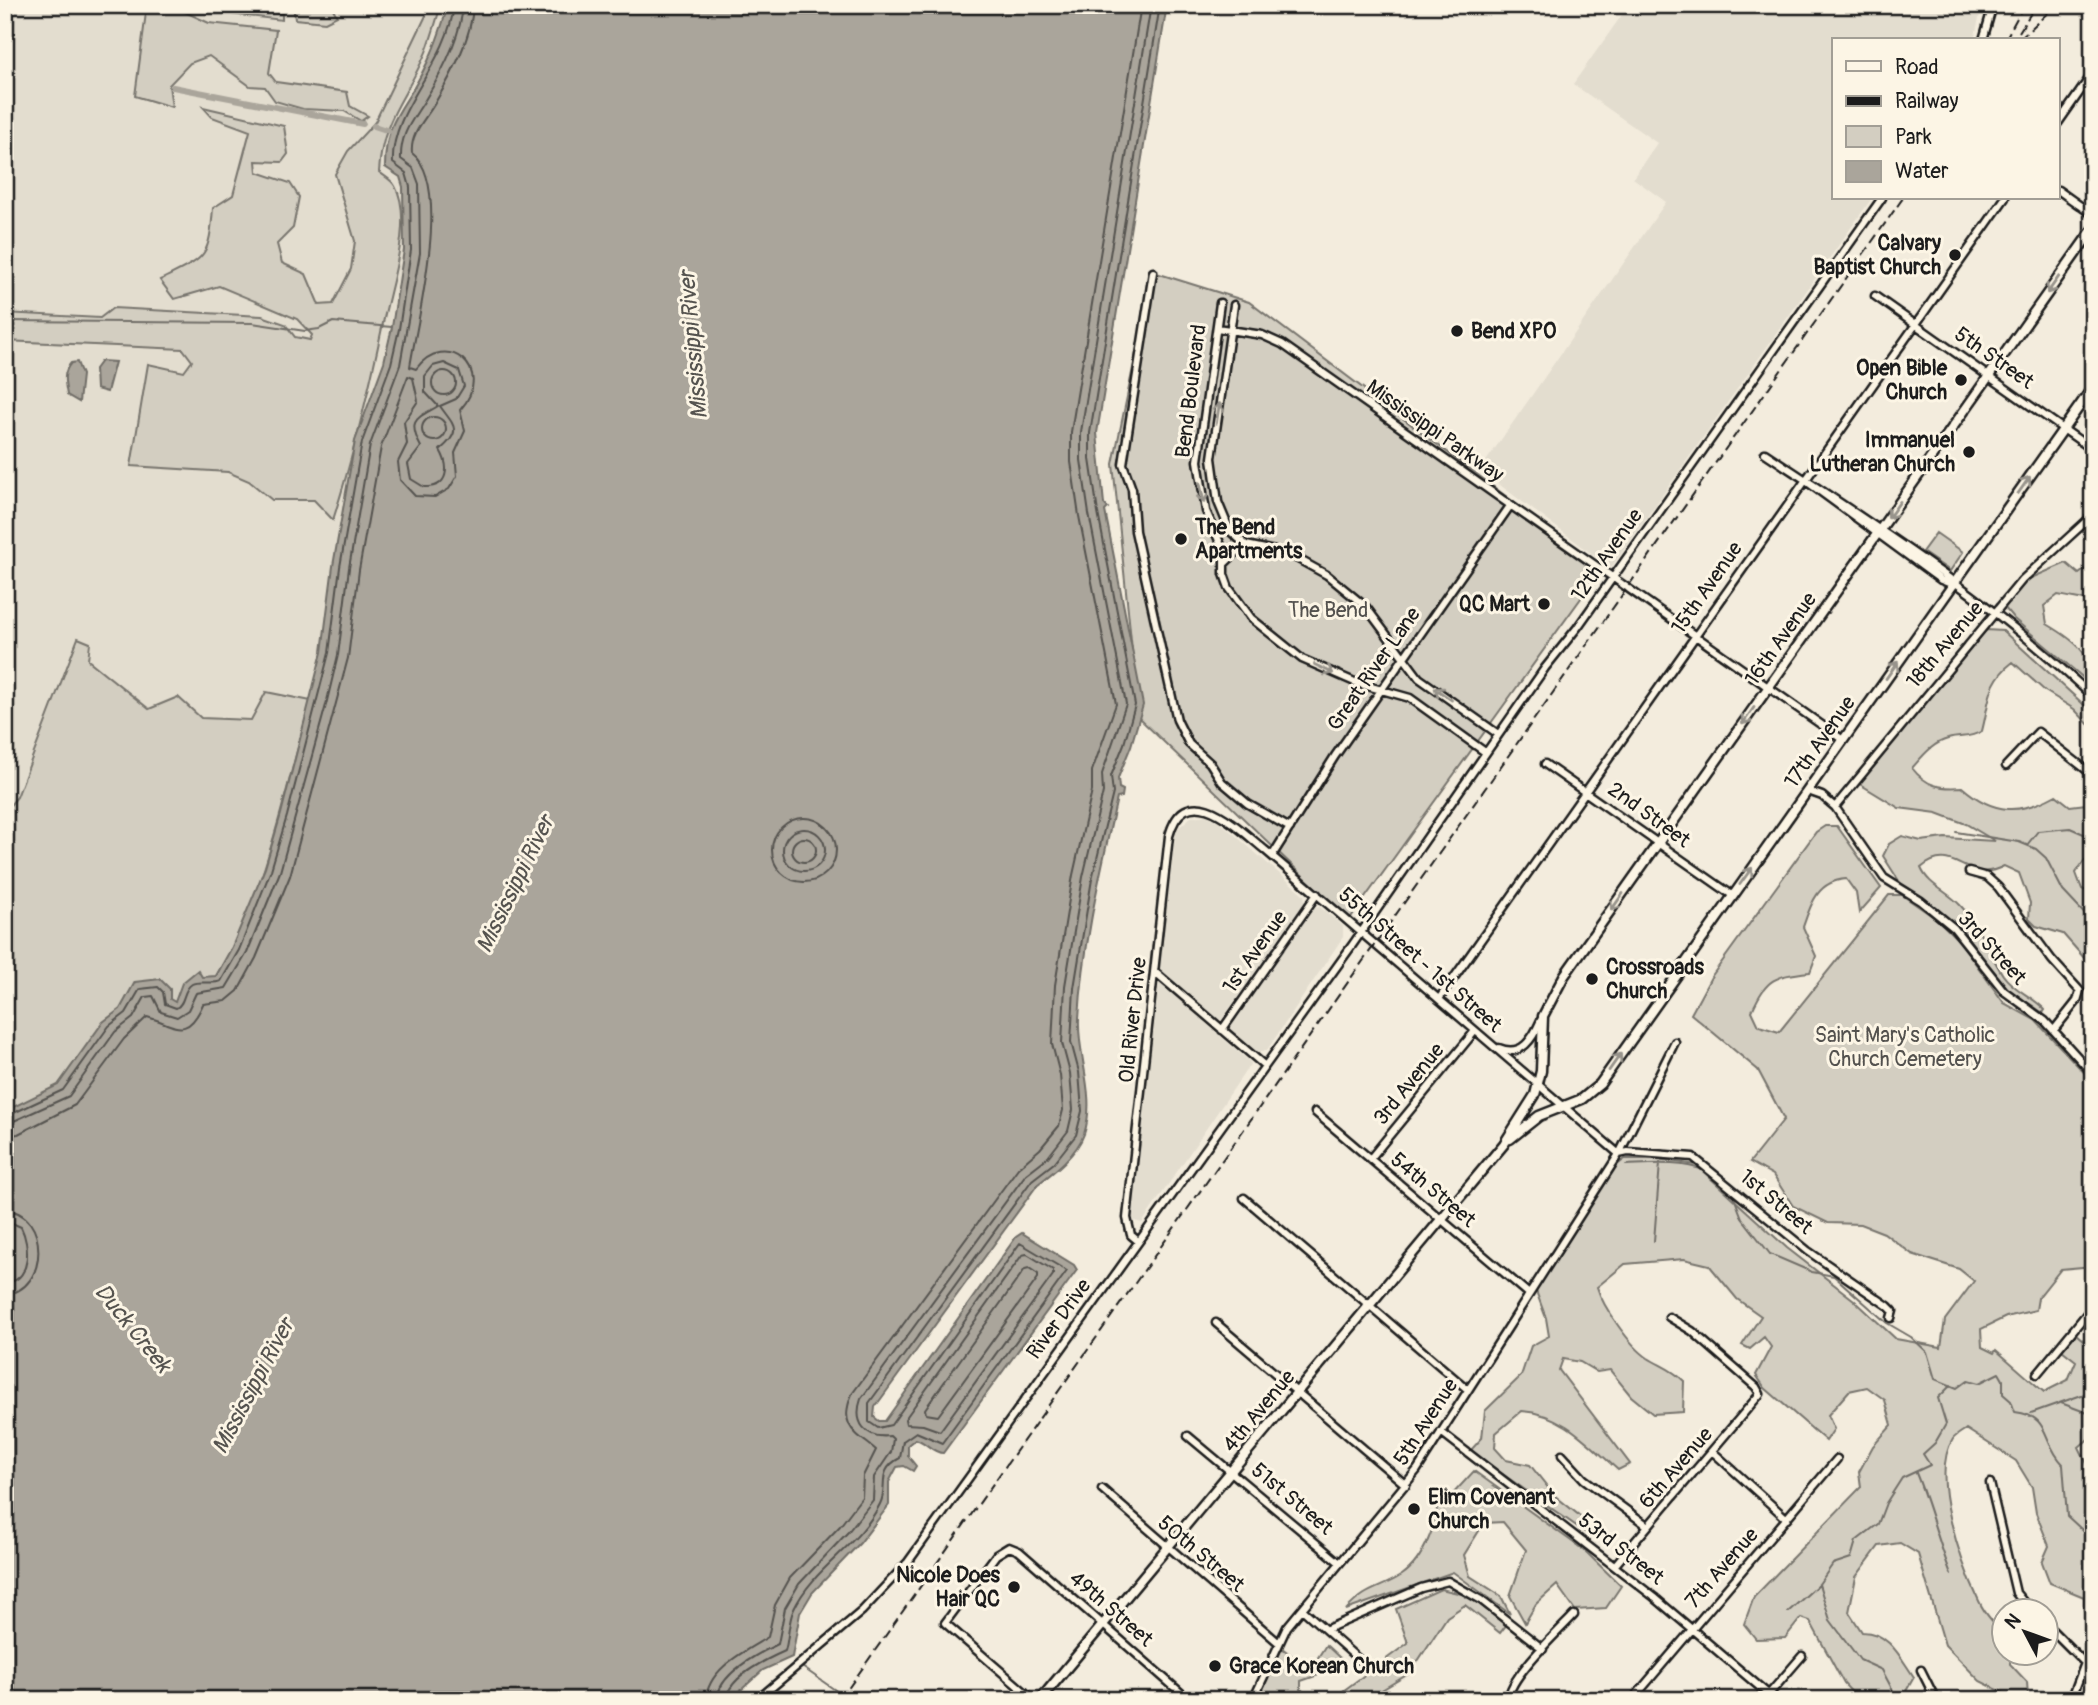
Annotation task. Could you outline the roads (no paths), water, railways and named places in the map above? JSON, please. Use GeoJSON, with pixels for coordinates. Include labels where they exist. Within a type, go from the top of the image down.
{"type":"FeatureCollection","features":[{"type":"Feature","properties":{"kind":"main road","name":"16th Avenue"},"geometry":{"type":"LineString","coordinates":[[1539,1084],[1543,1016],[1564,976],[2093,229]]}},
{"type":"Feature","properties":{"kind":"main road","name":"17th Avenue"},"geometry":{"type":"LineString","coordinates":[[1566,1106],[1582,1099],[1600,1084],[2093,387]]}},
{"type":"Feature","properties":{"kind":"main road","name":"4th Avenue"},"geometry":{"type":"LineString","coordinates":[[1040,1700],[1504,1144],[1531,1105],[1539,1084]]}},
{"type":"Feature","properties":{"kind":"main road","name":"4th Avenue"},"geometry":{"type":"LineString","coordinates":[[1504,1144],[1539,1116],[1566,1106]]}},
{"type":"Feature","properties":{"kind":"street"},"geometry":{"type":"LineString","coordinates":[[1984,38],[1993,5]]}},
{"type":"Feature","properties":{"kind":"street"},"geometry":{"type":"LineString","coordinates":[[2060,120],[2093,73]]}},
{"type":"Feature","properties":{"kind":"street"},"geometry":{"type":"LineString","coordinates":[[2060,191],[2093,215]]}},
{"type":"Feature","properties":{"kind":"street","name":"12th Avenue"},"geometry":{"type":"LineString","coordinates":[[1361,932],[1485,752],[1613,577],[1881,200]]}},
{"type":"Feature","properties":{"kind":"street","name":"15th Avenue"},"geometry":{"type":"LineString","coordinates":[[1439,999],[2004,200]]}},
{"type":"Feature","properties":{"kind":"street"},"geometry":{"type":"LineString","coordinates":[[1153,272],[1123,464],[1132,489],[1138,543],[1177,720],[1189,744],[1210,764],[1222,782],[1248,804],[1290,828]]}},
{"type":"Feature","properties":{"kind":"street","name":"5th Street"},"geometry":{"type":"LineString","coordinates":[[1875,296],[2093,450]]}},
{"type":"Feature","properties":{"kind":"street","name":"Bend Boulevard"},"geometry":{"type":"LineString","coordinates":[[1220,303],[1198,461],[1206,511],[1221,541],[1224,574],[1229,588],[1265,632],[1302,659],[1357,683],[1410,698],[1485,752]]}},
{"type":"Feature","properties":{"kind":"street","name":"Bend Boulevard"},"geometry":{"type":"LineString","coordinates":[[1234,305],[1212,446],[1212,470],[1223,519],[1230,531],[1245,544]]}},
{"type":"Feature","properties":{"kind":"street"},"geometry":{"type":"LineString","coordinates":[[1217,328],[1231,331]]}},
{"type":"Feature","properties":{"kind":"street","name":"Mississippi Parkway"},"geometry":{"type":"LineString","coordinates":[[1231,331],[1262,335],[1282,344],[1613,577]]}},
{"type":"Feature","properties":{"kind":"street"},"geometry":{"type":"LineString","coordinates":[[1765,453],[1817,485],[1941,580],[1953,584],[1994,613],[2047,655],[2093,697]]}},
{"type":"Feature","properties":{"kind":"street","name":"Great River Lane"},"geometry":{"type":"LineString","coordinates":[[1272,856],[1381,688],[1510,506]]}},
{"type":"Feature","properties":{"kind":"street","name":"18th Avenue"},"geometry":{"type":"LineString","coordinates":[[1835,807],[2022,579],[2093,515]]}},
{"type":"Feature","properties":{"kind":"street"},"geometry":{"type":"LineString","coordinates":[[1225,563],[1245,544],[1289,554],[1327,575],[1367,607],[1419,678],[1499,734]]}},
{"type":"Feature","properties":{"kind":"street"},"geometry":{"type":"LineString","coordinates":[[1613,577],[1843,740]]}},
{"type":"Feature","properties":{"kind":"street"},"geometry":{"type":"LineString","coordinates":[[2006,766],[2038,732],[2093,775]]}},
{"type":"Feature","properties":{"kind":"street","name":"2nd Street"},"geometry":{"type":"LineString","coordinates":[[1545,764],[1732,895]]}},
{"type":"Feature","properties":{"kind":"street","name":"3rd Street"},"geometry":{"type":"LineString","coordinates":[[1808,790],[1822,796],[1835,807],[1884,878],[1921,901],[1954,928],[2004,991],[2054,1030],[2093,1074]]}},
{"type":"Feature","properties":{"kind":"street","name":"55th Street - 1st Street"},"geometry":{"type":"LineString","coordinates":[[1191,809],[1201,807],[1219,813],[1566,1106],[1619,1154]]}},
{"type":"Feature","properties":{"kind":"street","name":"Old River Drive"},"geometry":{"type":"LineString","coordinates":[[1138,1241],[1131,1235],[1127,1218],[1169,836],[1177,818],[1191,809]]}},
{"type":"Feature","properties":{"kind":"street"},"geometry":{"type":"LineString","coordinates":[[1969,872],[1987,877],[1998,887],[2080,991],[2077,1001],[2054,1030]]}},
{"type":"Feature","properties":{"kind":"street","name":"1st Avenue"},"geometry":{"type":"LineString","coordinates":[[1222,1030],[1317,894]]}},
{"type":"Feature","properties":{"kind":"street","name":"River Drive"},"geometry":{"type":"LineString","coordinates":[[757,1700],[857,1615],[897,1576],[1361,932]]}},
{"type":"Feature","properties":{"kind":"street"},"geometry":{"type":"LineString","coordinates":[[1155,972],[1265,1066]]}},
{"type":"Feature","properties":{"kind":"street"},"geometry":{"type":"LineString","coordinates":[[1491,1044],[1507,1051],[1521,1049],[1534,1036],[1543,1016]]}},
{"type":"Feature","properties":{"kind":"street","name":"3rd Avenue"},"geometry":{"type":"LineString","coordinates":[[1370,1159],[1475,1031]]}},
{"type":"Feature","properties":{"kind":"street"},"geometry":{"type":"LineString","coordinates":[[1619,1154],[1675,1042]]}},
{"type":"Feature","properties":{"kind":"street","name":"54th Street"},"geometry":{"type":"LineString","coordinates":[[1315,1112],[1529,1294]]}},
{"type":"Feature","properties":{"kind":"street","name":"1st Street"},"geometry":{"type":"LineString","coordinates":[[1619,1154],[1628,1152],[1693,1157],[1808,1251],[1888,1306],[1893,1311],[1891,1318]]}},
{"type":"Feature","properties":{"kind":"street","name":"5th Avenue"},"geometry":{"type":"LineString","coordinates":[[1253,1700],[1279,1643],[1302,1609],[1406,1485],[1619,1154]]}},
{"type":"Feature","properties":{"kind":"street"},"geometry":{"type":"LineString","coordinates":[[1244,1198],[1468,1390]]}},
{"type":"Feature","properties":{"kind":"street"},"geometry":{"type":"LineString","coordinates":[[2037,1374],[2093,1306]]}},
{"type":"Feature","properties":{"kind":"street","name":"6th Avenue"},"geometry":{"type":"LineString","coordinates":[[1615,1565],[1758,1400],[1759,1392],[1692,1331],[1669,1317]]}},
{"type":"Feature","properties":{"kind":"street"},"geometry":{"type":"LineString","coordinates":[[1216,1323],[1406,1485]]}},
{"type":"Feature","properties":{"kind":"street","name":"53rd Street"},"geometry":{"type":"LineString","coordinates":[[1441,1432],[1615,1565],[1692,1629],[1766,1697],[1775,1700]]}},
{"type":"Feature","properties":{"kind":"street","name":"51st Street"},"geometry":{"type":"LineString","coordinates":[[1188,1436],[1340,1563]]}},
{"type":"Feature","properties":{"kind":"street"},"geometry":{"type":"LineString","coordinates":[[1713,1452],[1787,1519]]}},
{"type":"Feature","properties":{"kind":"street"},"geometry":{"type":"LineString","coordinates":[[1562,1455],[1584,1479],[1648,1526]]}},
{"type":"Feature","properties":{"kind":"street","name":"7th Avenue"},"geometry":{"type":"LineString","coordinates":[[1632,1700],[1837,1459]]}},
{"type":"Feature","properties":{"kind":"street"},"geometry":{"type":"LineString","coordinates":[[1990,1483],[2018,1596]]}},
{"type":"Feature","properties":{"kind":"street","name":"50th Street"},"geometry":{"type":"LineString","coordinates":[[1102,1489],[1279,1643]]}},
{"type":"Feature","properties":{"kind":"street","name":"49th Street"},"geometry":{"type":"LineString","coordinates":[[1034,1700],[945,1623],[996,1555],[1009,1546],[1019,1551],[1189,1700]]}},
{"type":"Feature","properties":{"kind":"street"},"geometry":{"type":"LineString","coordinates":[[1328,1629],[1422,1588],[1448,1581],[1481,1600],[1543,1649]]}},
{"type":"Feature","properties":{"kind":"street"},"geometry":{"type":"LineString","coordinates":[[1302,1609],[1328,1629],[1365,1665]]}},
{"type":"Feature","properties":{"kind":"street"},"geometry":{"type":"LineString","coordinates":[[1508,1698],[1515,1680],[1574,1615]]}},
{"type":"Feature","properties":{"kind":"street"},"geometry":{"type":"LineString","coordinates":[[2060,1639],[2085,1663],[2071,1700]]}},
{"type":"Feature","properties":{"kind":"street"},"geometry":{"type":"LineString","coordinates":[[1766,1697],[1801,1656]]}},
{"type":"Feature","properties":{"kind":"street"},"geometry":{"type":"LineString","coordinates":[[1921,1670],[1936,1700]]}},
{"type":"Feature","properties":{"kind":"water"},"geometry":{"type":"Polygon","coordinates":[[[448,5],[1167,5],[1097,433],[1104,504],[1108,508],[1105,511],[1143,705],[1118,778],[1119,788],[1123,790],[1122,797],[1117,798],[1084,963],[1079,1033],[1088,1090],[1084,1134],[1071,1155],[1038,1184],[875,1407],[874,1417],[885,1421],[1016,1237],[1022,1233],[1074,1265],[1077,1270],[943,1453],[915,1439],[908,1445],[908,1456],[916,1466],[913,1471],[904,1466],[897,1467],[889,1482],[889,1505],[860,1543],[812,1593],[800,1613],[792,1657],[763,1670],[730,1700],[5,1700],[5,1275],[12,1252],[5,1228],[5,1111],[58,1085],[103,1022],[120,1009],[135,982],[160,979],[170,989],[170,999],[175,1002],[182,983],[198,970],[202,977],[216,976],[232,947],[265,868],[322,652],[333,566],[355,441],[384,362],[392,327],[404,250],[403,187],[400,177],[385,167],[386,150],[393,124],[429,60],[448,5]]]}},
{"type":"Feature","properties":{"kind":"water"},"geometry":{"type":"Polygon","coordinates":[[[101,361],[115,362],[107,392],[96,389],[95,369],[101,361]]]}},
{"type":"Feature","properties":{"kind":"water"},"geometry":{"type":"Polygon","coordinates":[[[77,362],[82,375],[79,402],[67,395],[65,382],[68,367],[77,362]]]}},
{"type":"Feature","properties":{"kind":"waterway"},"geometry":{"type":"LineString","coordinates":[[173,87],[363,124]]}},
{"type":"Feature","properties":{"kind":"waterway"},"geometry":{"type":"LineString","coordinates":[[374,126],[389,131]]}},
{"type":"Feature","properties":{"kind":"waterway"},"geometry":{"type":"LineString","coordinates":[[5,321],[252,323],[305,331],[319,329],[333,322],[392,327]]}},
{"type":"Feature","properties":{"kind":"waterway"},"geometry":{"type":"LineString","coordinates":[[2027,845],[2038,831],[2070,828],[2093,838]]}},
{"type":"Feature","properties":{"kind":"waterway"},"geometry":{"type":"LineString","coordinates":[[1956,832],[2019,842],[2036,849],[2046,858],[2063,891],[2093,923]]}},
{"type":"Feature","properties":{"kind":"waterway"},"geometry":{"type":"LineString","coordinates":[[1654,1241],[1660,1163]]}},
{"type":"Feature","properties":{"kind":"waterway"},"geometry":{"type":"LineString","coordinates":[[1626,1165],[1676,1164],[1706,1171]]}},
{"type":"Feature","properties":{"kind":"waterway"},"geometry":{"type":"LineString","coordinates":[[1732,1192],[1742,1218],[1770,1254],[1812,1272],[1834,1276],[1887,1323],[1911,1337],[1927,1352],[1935,1379],[1957,1388],[1968,1380],[1979,1383],[1999,1373],[2003,1380],[2003,1394],[2011,1401],[2015,1412],[2035,1419],[2045,1431],[2051,1447],[2063,1464],[2067,1516],[2093,1540]]}},
{"type":"Feature","properties":{"kind":"waterway"},"geometry":{"type":"LineString","coordinates":[[1788,1612],[1819,1584],[1833,1564],[1851,1558],[1856,1541],[1878,1524],[1886,1503],[1902,1478],[1930,1465],[1923,1454],[1935,1443],[1946,1424],[1938,1398],[1951,1385]]}},
{"type":"Feature","properties":{"kind":"waterway"},"geometry":{"type":"LineString","coordinates":[[2031,1413],[2093,1391]]}},
{"type":"Feature","properties":{"kind":"waterway"},"geometry":{"type":"LineString","coordinates":[[2061,1403],[2093,1415]]}},
{"type":"Feature","properties":{"kind":"waterway"},"geometry":{"type":"LineString","coordinates":[[1916,1473],[1951,1574]]}},
{"type":"Feature","properties":{"kind":"waterway"},"geometry":{"type":"LineString","coordinates":[[1819,1584],[1830,1620],[1860,1660],[1882,1670],[1898,1700]]}},
{"type":"Feature","properties":{"kind":"waterway"},"geometry":{"type":"LineString","coordinates":[[802,1667],[838,1692]]}},
{"type":"Feature","properties":{"kind":"railway"},"geometry":{"type":"LineString","coordinates":[[2006,38],[2024,5]]}},
{"type":"Feature","properties":{"kind":"railway"},"geometry":{"type":"LineString","coordinates":[[2019,32],[2036,5]]}},
{"type":"Feature","properties":{"kind":"railway"},"geometry":{"type":"LineString","coordinates":[[2021,38],[2056,5]]}},
{"type":"Feature","properties":{"kind":"railway"},"geometry":{"type":"LineString","coordinates":[[840,1700],[1902,200]]}},
{"type":"Feature","properties":{"kind":"place","name":"Calvary Baptist Church"},"geometry":{"type":"Point","coordinates":[1955,255]}},
{"type":"Feature","properties":{"kind":"place","name":"Bend XPO"},"geometry":{"type":"Point","coordinates":[1457,331]}},
{"type":"Feature","properties":{"kind":"place","name":"Open Bible Church"},"geometry":{"type":"Point","coordinates":[1961,380]}},
{"type":"Feature","properties":{"kind":"place","name":"Immanuel Lutheran Church"},"geometry":{"type":"Point","coordinates":[1969,452]}},
{"type":"Feature","properties":{"kind":"place","name":"The Bend Apartments"},"geometry":{"type":"Point","coordinates":[1181,539]}},
{"type":"Feature","properties":{"kind":"place","name":"QC Mart"},"geometry":{"type":"Point","coordinates":[1544,604]}},
{"type":"Feature","properties":{"kind":"place","name":"Crossroads Church"},"geometry":{"type":"Point","coordinates":[1592,979]}},
{"type":"Feature","properties":{"kind":"place","name":"Elim Covenant Church"},"geometry":{"type":"Point","coordinates":[1414,1509]}},
{"type":"Feature","properties":{"kind":"place","name":"Nicole Does Hair QC"},"geometry":{"type":"Point","coordinates":[1014,1587]}},
{"type":"Feature","properties":{"kind":"place","name":"Grace Korean Church"},"geometry":{"type":"Point","coordinates":[1215,1666]}},
{"type":"Feature","properties":{"kind":"water label","name":"Mississippi River"},"geometry":{"type":"Point","coordinates":[693,345]}},
{"type":"Feature","properties":{"kind":"water label","name":"Mississippi River"},"geometry":{"type":"Point","coordinates":[515,884]}},
{"type":"Feature","properties":{"kind":"water label","name":"Duck Creek"},"geometry":{"type":"Point","coordinates":[133,1328]}},
{"type":"Feature","properties":{"kind":"water label","name":"Mississippi River"},"geometry":{"type":"Point","coordinates":[253,1386]}},
{"type":"Feature","properties":{"kind":"park label","name":"The Bend"},"geometry":{"type":"Point","coordinates":[1328,610]}},
{"type":"Feature","properties":{"kind":"park label","name":"Saint Mary's Catholic Church Cemetery"},"geometry":{"type":"Point","coordinates":[1905,1047]}}]}
